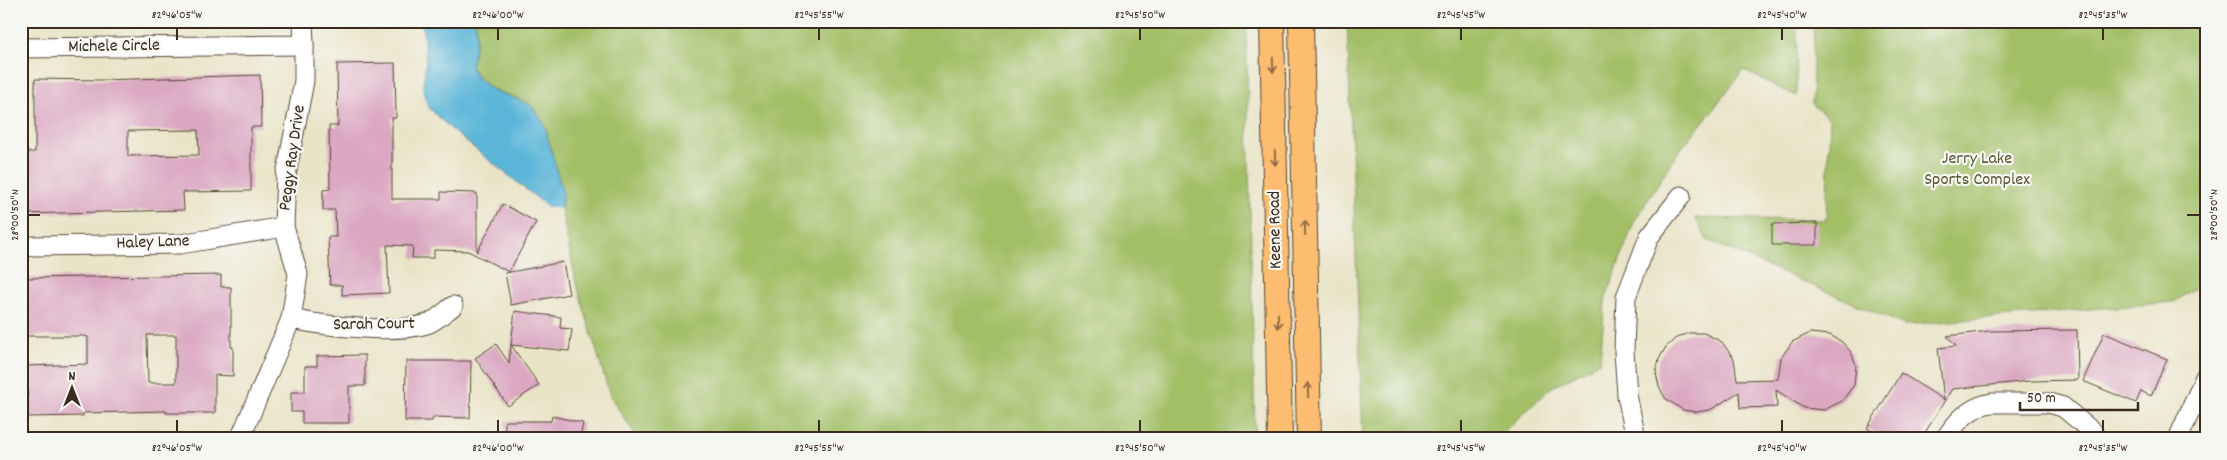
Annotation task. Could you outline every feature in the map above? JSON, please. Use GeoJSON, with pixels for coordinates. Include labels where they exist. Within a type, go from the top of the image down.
{"type":"FeatureCollection","features":[{"type":"Feature","properties":{"kind":"main road","name":"Keene Road"},"geometry":{"type":"LineString","coordinates":[[1272,21],[1280,439]]}},
{"type":"Feature","properties":{"kind":"main road","name":"Keene Road"},"geometry":{"type":"LineString","coordinates":[[1301,21],[1308,439]]}},
{"type":"Feature","properties":{"kind":"street"},"geometry":{"type":"LineString","coordinates":[[303,21],[304,45]]}},
{"type":"Feature","properties":{"kind":"street","name":"Michele Circle"},"geometry":{"type":"LineString","coordinates":[[21,48],[304,45]]}},
{"type":"Feature","properties":{"kind":"street","name":"Peggy Ray Drive"},"geometry":{"type":"LineString","coordinates":[[240,439],[291,319],[298,274],[284,227],[286,175],[304,81],[304,45]]}},
{"type":"Feature","properties":{"kind":"street"},"geometry":{"type":"LineString","coordinates":[[1636,439],[1628,395],[1624,351],[1626,297],[1649,238],[1681,196]]}},
{"type":"Feature","properties":{"kind":"street","name":"Haley Lane"},"geometry":{"type":"LineString","coordinates":[[21,248],[32,246],[180,244],[284,227]]}},
{"type":"Feature","properties":{"kind":"street","name":"Sarah Court"},"geometry":{"type":"LineString","coordinates":[[291,319],[323,326],[393,328],[428,324],[453,306]]}},
{"type":"Feature","properties":{"kind":"street"},"geometry":{"type":"LineString","coordinates":[[2178,439],[2206,375]]}},
{"type":"Feature","properties":{"kind":"street"},"geometry":{"type":"LineString","coordinates":[[1945,439],[1963,416],[1982,404],[1991,403],[2048,403],[2063,406],[2093,432]]}},
{"type":"Feature","properties":{"kind":"green space"},"geometry":{"type":"Polygon","coordinates":[[[476,21],[1246,21],[1255,439],[638,439],[610,396],[576,282],[561,208],[563,193],[519,99],[491,88],[481,80],[471,67],[476,41],[476,21]]]}},
{"type":"Feature","properties":{"kind":"green space"},"geometry":{"type":"Polygon","coordinates":[[[1347,21],[1797,21],[1796,96],[1743,70],[1676,155],[1634,222],[1605,301],[1600,362],[1552,387],[1496,439],[1363,439],[1347,21]]]}},
{"type":"Feature","properties":{"kind":"green space","name":"Jerry Lake Sports Complex"},"geometry":{"type":"Polygon","coordinates":[[[1814,21],[2206,21],[2206,281],[2174,302],[1904,325],[1707,240],[1695,218],[1826,220],[1830,120],[1812,104],[1814,21]]]}},
{"type":"Feature","properties":{"kind":"water"},"geometry":{"type":"Polygon","coordinates":[[[422,21],[476,21],[476,41],[471,67],[479,80],[491,89],[531,105],[544,123],[563,193],[561,208],[548,207],[454,132],[428,107],[423,86],[426,61],[422,21]]]}},
{"type":"Feature","properties":{"kind":"building"},"geometry":{"type":"Polygon","coordinates":[[[395,63],[396,118],[392,118],[392,199],[441,199],[441,192],[477,193],[477,252],[503,204],[536,222],[509,272],[468,251],[434,250],[434,258],[412,258],[413,246],[387,245],[389,293],[342,295],[342,285],[330,285],[328,237],[336,237],[335,210],[323,210],[323,190],[330,189],[329,126],[338,126],[337,64],[395,63]]]}},
{"type":"Feature","properties":{"kind":"building"},"geometry":{"type":"Polygon","coordinates":[[[260,75],[261,127],[251,127],[251,191],[183,192],[184,210],[21,214],[21,152],[35,152],[35,79],[100,80],[260,75]],[[198,130],[128,131],[128,156],[199,155],[198,130]]]}},
{"type":"Feature","properties":{"kind":"building"},"geometry":{"type":"Polygon","coordinates":[[[1817,223],[1817,245],[1772,245],[1772,224],[1817,223]]]}},
{"type":"Feature","properties":{"kind":"building"},"geometry":{"type":"Polygon","coordinates":[[[563,262],[569,294],[511,305],[505,273],[563,262]]]}},
{"type":"Feature","properties":{"kind":"building"},"geometry":{"type":"Polygon","coordinates":[[[221,275],[221,287],[231,287],[233,376],[215,375],[215,413],[166,413],[166,411],[83,413],[83,416],[28,417],[27,366],[88,364],[88,337],[26,336],[25,278],[221,275]],[[147,335],[148,383],[176,383],[176,335],[147,335]]]}},
{"type":"Feature","properties":{"kind":"building"},"geometry":{"type":"Polygon","coordinates":[[[515,311],[561,317],[560,328],[572,329],[569,351],[511,345],[515,311]]]}},
{"type":"Feature","properties":{"kind":"building"},"geometry":{"type":"Polygon","coordinates":[[[2077,330],[2078,380],[2030,381],[1952,389],[1921,439],[1884,439],[1867,428],[1901,373],[1944,400],[1938,348],[1956,346],[1947,336],[1989,331],[2077,330]]]}},
{"type":"Feature","properties":{"kind":"building"},"geometry":{"type":"Polygon","coordinates":[[[1689,333],[1704,333],[1722,342],[1734,359],[1737,380],[1778,379],[1781,358],[1792,342],[1810,333],[1830,335],[1842,342],[1851,352],[1856,365],[1854,385],[1842,401],[1824,410],[1804,408],[1776,390],[1777,407],[1740,408],[1739,392],[1710,410],[1696,412],[1683,410],[1665,398],[1659,386],[1656,373],[1659,359],[1666,347],[1676,338],[1689,333]]]}},
{"type":"Feature","properties":{"kind":"building"},"geometry":{"type":"Polygon","coordinates":[[[2104,333],[2167,359],[2151,396],[2141,391],[2136,403],[2083,381],[2104,333]]]}},
{"type":"Feature","properties":{"kind":"building"},"geometry":{"type":"Polygon","coordinates":[[[496,344],[509,363],[511,345],[539,385],[508,406],[475,358],[496,344]]]}},
{"type":"Feature","properties":{"kind":"building"},"geometry":{"type":"Polygon","coordinates":[[[365,355],[365,386],[349,386],[349,423],[302,423],[302,412],[291,412],[291,392],[305,392],[305,366],[317,366],[317,356],[365,355]]]}},
{"type":"Feature","properties":{"kind":"building"},"geometry":{"type":"Polygon","coordinates":[[[406,361],[471,361],[470,418],[433,417],[432,421],[405,421],[406,361]]]}},
{"type":"Feature","properties":{"kind":"building"},"geometry":{"type":"Polygon","coordinates":[[[552,416],[583,423],[580,439],[505,439],[505,421],[551,421],[552,416]]]}}]}
